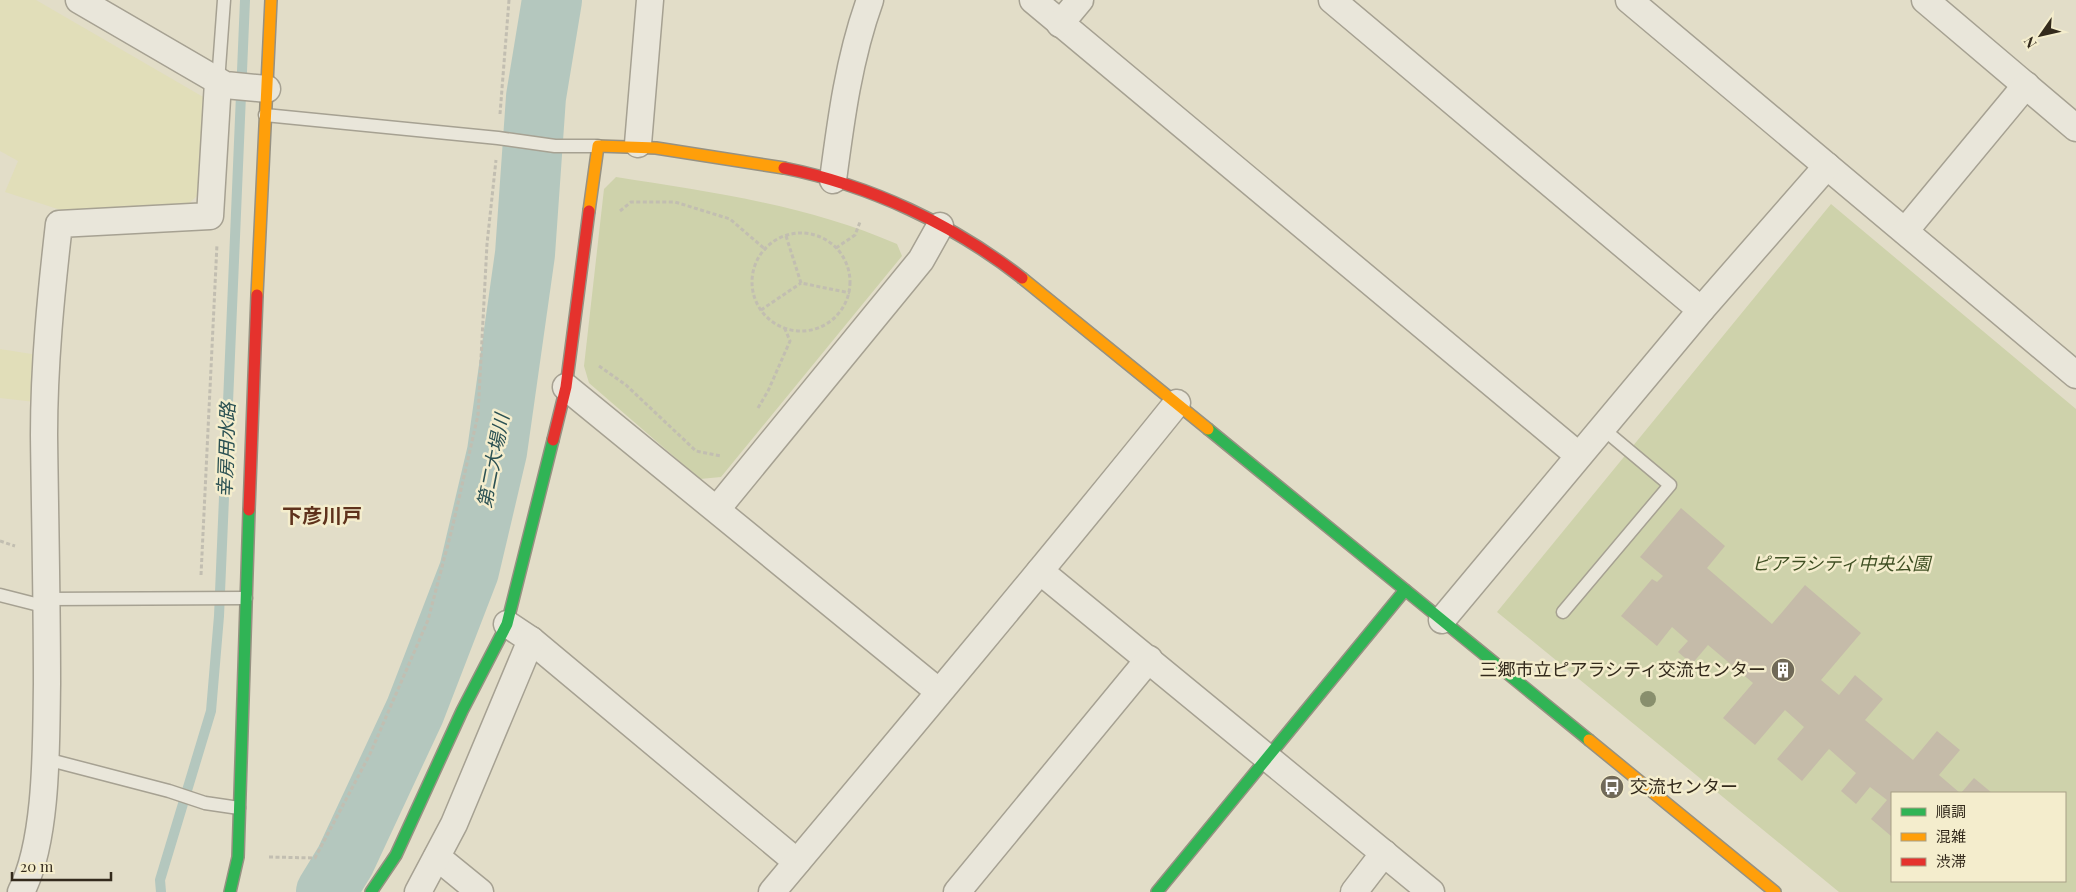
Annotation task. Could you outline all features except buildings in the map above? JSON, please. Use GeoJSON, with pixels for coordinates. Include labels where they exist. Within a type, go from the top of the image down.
{"type":"FeatureCollection","features":[{"type":"Feature","properties":{"kind":"street"},"geometry":{"type":"LineString","coordinates":[[79,0],[222,83],[267,89]]}},
{"type":"Feature","properties":{"kind":"street"},"geometry":{"type":"LineString","coordinates":[[230,892],[238,857],[246,598],[271,0]]}},
{"type":"Feature","properties":{"kind":"street"},"geometry":{"type":"LineString","coordinates":[[638,144],[650,0]]}},
{"type":"Feature","properties":{"kind":"street"},"geometry":{"type":"LineString","coordinates":[[833,180],[843,108],[858,33],[870,0]]}},
{"type":"Feature","properties":{"kind":"street"},"geometry":{"type":"LineString","coordinates":[[1033,0],[1578,455]]}},
{"type":"Feature","properties":{"kind":"street"},"geometry":{"type":"LineString","coordinates":[[1060,24],[1080,0]]}},
{"type":"Feature","properties":{"kind":"street"},"geometry":{"type":"LineString","coordinates":[[1332,0],[1702,310]]}},
{"type":"Feature","properties":{"kind":"street"},"geometry":{"type":"LineString","coordinates":[[1629,0],[2076,375]]}},
{"type":"Feature","properties":{"kind":"street"},"geometry":{"type":"LineString","coordinates":[[1925,0],[2076,128]]}},
{"type":"Feature","properties":{"kind":"street"},"geometry":{"type":"LineString","coordinates":[[21,892],[36,845],[46,759],[47,603],[44,432],[47,334],[59,224],[210,216],[222,83]]}},
{"type":"Feature","properties":{"kind":"street"},"geometry":{"type":"LineString","coordinates":[[1905,231],[2026,86]]}},
{"type":"Feature","properties":{"kind":"street"},"geometry":{"type":"LineString","coordinates":[[371,892],[396,855],[462,711],[507,624],[566,387],[598,146],[638,144],[775,166],[833,180],[873,193],[940,226],[993,257],[1177,403],[1775,892]]}},
{"type":"Feature","properties":{"kind":"street"},"geometry":{"type":"LineString","coordinates":[[1442,620],[1578,455],[1826,166]]}},
{"type":"Feature","properties":{"kind":"street"},"geometry":{"type":"LineString","coordinates":[[717,508],[921,260],[940,226]]}},
{"type":"Feature","properties":{"kind":"street"},"geometry":{"type":"LineString","coordinates":[[566,387],[717,508],[938,692]]}},
{"type":"Feature","properties":{"kind":"street"},"geometry":{"type":"LineString","coordinates":[[772,892],[1040,572],[1177,403]]}},
{"type":"Feature","properties":{"kind":"street"},"geometry":{"type":"LineString","coordinates":[[1040,572],[1149,659],[1431,892]]}},
{"type":"Feature","properties":{"kind":"street"},"geometry":{"type":"LineString","coordinates":[[1157,892],[1405,590]]}},
{"type":"Feature","properties":{"kind":"street"},"geometry":{"type":"LineString","coordinates":[[507,624],[531,640],[797,862]]}},
{"type":"Feature","properties":{"kind":"street"},"geometry":{"type":"LineString","coordinates":[[418,892],[454,824],[531,640]]}},
{"type":"Feature","properties":{"kind":"street"},"geometry":{"type":"LineString","coordinates":[[957,892],[1149,659]]}},
{"type":"Feature","properties":{"kind":"street"},"geometry":{"type":"LineString","coordinates":[[1354,892],[1384,853]]}},
{"type":"Feature","properties":{"kind":"street"},"geometry":{"type":"LineString","coordinates":[[437,857],[480,892]]}},
{"type":"Feature","properties":{"kind":"lane"},"geometry":{"type":"LineString","coordinates":[[222,83],[224,0]]}},
{"type":"Feature","properties":{"kind":"lane"},"geometry":{"type":"LineString","coordinates":[[265,115],[498,138],[555,146],[598,146]]}},
{"type":"Feature","properties":{"kind":"lane"},"geometry":{"type":"LineString","coordinates":[[1563,612],[1670,485],[1602,428]]}},
{"type":"Feature","properties":{"kind":"lane"},"geometry":{"type":"LineString","coordinates":[[0,595],[47,603],[246,598]]}},
{"type":"Feature","properties":{"kind":"lane"},"geometry":{"type":"LineString","coordinates":[[46,759],[169,791],[204,803],[239,808]]}},
{"type":"Feature","properties":{"kind":"path"},"geometry":{"type":"LineString","coordinates":[[238,857],[315,858],[370,754],[428,620],[452,529],[478,415],[486,244],[498,138],[509,0]]}},
{"type":"Feature","properties":{"kind":"path"},"geometry":{"type":"LineString","coordinates":[[618,214],[631,202],[675,202],[730,219],[766,250]]}},
{"type":"Feature","properties":{"kind":"path"},"geometry":{"type":"LineString","coordinates":[[200,598],[207,417],[218,228],[210,216]]}},
{"type":"Feature","properties":{"kind":"path"},"geometry":{"type":"LineString","coordinates":[[836,248],[855,235],[862,217]]}},
{"type":"Feature","properties":{"kind":"path"},"geometry":{"type":"LineString","coordinates":[[808,234],[824,239],[836,248],[846,262],[850,276],[850,293],[843,309],[825,326],[808,331],[785,329],[770,321],[761,310],[752,288],[753,271],[760,256],[766,250],[775,240],[786,236],[808,234]]}},
{"type":"Feature","properties":{"kind":"path"},"geometry":{"type":"LineString","coordinates":[[786,236],[801,283]]}},
{"type":"Feature","properties":{"kind":"path"},"geometry":{"type":"LineString","coordinates":[[761,310],[801,283],[850,293]]}},
{"type":"Feature","properties":{"kind":"path"},"geometry":{"type":"LineString","coordinates":[[754,414],[768,391],[790,341],[785,329]]}},
{"type":"Feature","properties":{"kind":"path"},"geometry":{"type":"LineString","coordinates":[[597,364],[626,385],[696,451],[725,457]]}},
{"type":"Feature","properties":{"kind":"shaded area"},"geometry":{"type":"Polygon","coordinates":[[[0,0],[36,0],[205,98],[200,193],[183,209],[67,212],[5,192],[18,161],[0,151],[0,0]]]}},
{"type":"Feature","properties":{"kind":"shaded area"},"geometry":{"type":"Polygon","coordinates":[[[0,349],[38,355],[35,402],[0,398],[0,349]]]}},
{"type":"Feature","properties":{"kind":"green space"},"geometry":{"type":"Polygon","coordinates":[[[616,177],[723,195],[828,219],[897,244],[902,256],[721,477],[700,479],[589,383],[584,366],[604,189],[616,177]]]}},
{"type":"Feature","properties":{"kind":"green space","name":"ピアラシティ中央公園"},"geometry":{"type":"Polygon","coordinates":[[[1831,204],[2076,409],[2076,892],[1839,892],[1497,612],[1831,204]]]}},
{"type":"Feature","properties":{"kind":"waterway","name":"幸房用水路"},"geometry":{"type":"LineString","coordinates":[[161,892],[160,880],[211,711],[219,616],[245,0]]}},
{"type":"Feature","properties":{"kind":"waterway","name":"第二大場川"},"geometry":{"type":"LineString","coordinates":[[326,892],[345,861],[415,711],[469,571],[497,452],[525,254],[536,97],[552,0]]}},
{"type":"Feature","properties":{"kind":"traffic: fast"},"geometry":{"type":"LineString","coordinates":[[1208,429],[1589,740]]}},
{"type":"Feature","properties":{"kind":"traffic: fast"},"geometry":{"type":"LineString","coordinates":[[371,892],[396,855],[462,711],[507,624],[553,440]]}},
{"type":"Feature","properties":{"kind":"traffic: fast"},"geometry":{"type":"LineString","coordinates":[[230,892],[238,857],[249,510]]}},
{"type":"Feature","properties":{"kind":"traffic: fast"},"geometry":{"type":"LineString","coordinates":[[1157,892],[1405,590]]}},
{"type":"Feature","properties":{"kind":"traffic: slow"},"geometry":{"type":"LineString","coordinates":[[257,295],[271,0]]}},
{"type":"Feature","properties":{"kind":"traffic: slow"},"geometry":{"type":"LineString","coordinates":[[589,211],[598,146],[656,148],[784,168]]}},
{"type":"Feature","properties":{"kind":"traffic: slow"},"geometry":{"type":"LineString","coordinates":[[1022,278],[1208,429]]}},
{"type":"Feature","properties":{"kind":"traffic: slow"},"geometry":{"type":"LineString","coordinates":[[1589,740],[1775,892]]}},
{"type":"Feature","properties":{"kind":"traffic: jam"},"geometry":{"type":"LineString","coordinates":[[784,168],[816,175],[847,185],[909,209],[968,240],[1022,278]]}},
{"type":"Feature","properties":{"kind":"traffic: jam"},"geometry":{"type":"LineString","coordinates":[[553,440],[566,387],[589,211]]}},
{"type":"Feature","properties":{"kind":"traffic: jam"},"geometry":{"type":"LineString","coordinates":[[249,510],[257,295]]}},
{"type":"Feature","properties":{"kind":"place","name":"三郷市立ピアラシティ交流センター"},"geometry":{"type":"Point","coordinates":[1783,670]}},
{"type":"Feature","properties":{"kind":"place","name":"交流センター"},"geometry":{"type":"Point","coordinates":[1612,787]}},
{"type":"Feature","properties":{"kind":"district","name":"下彦川戸"},"geometry":{"type":"Point","coordinates":[322,516]}}]}
